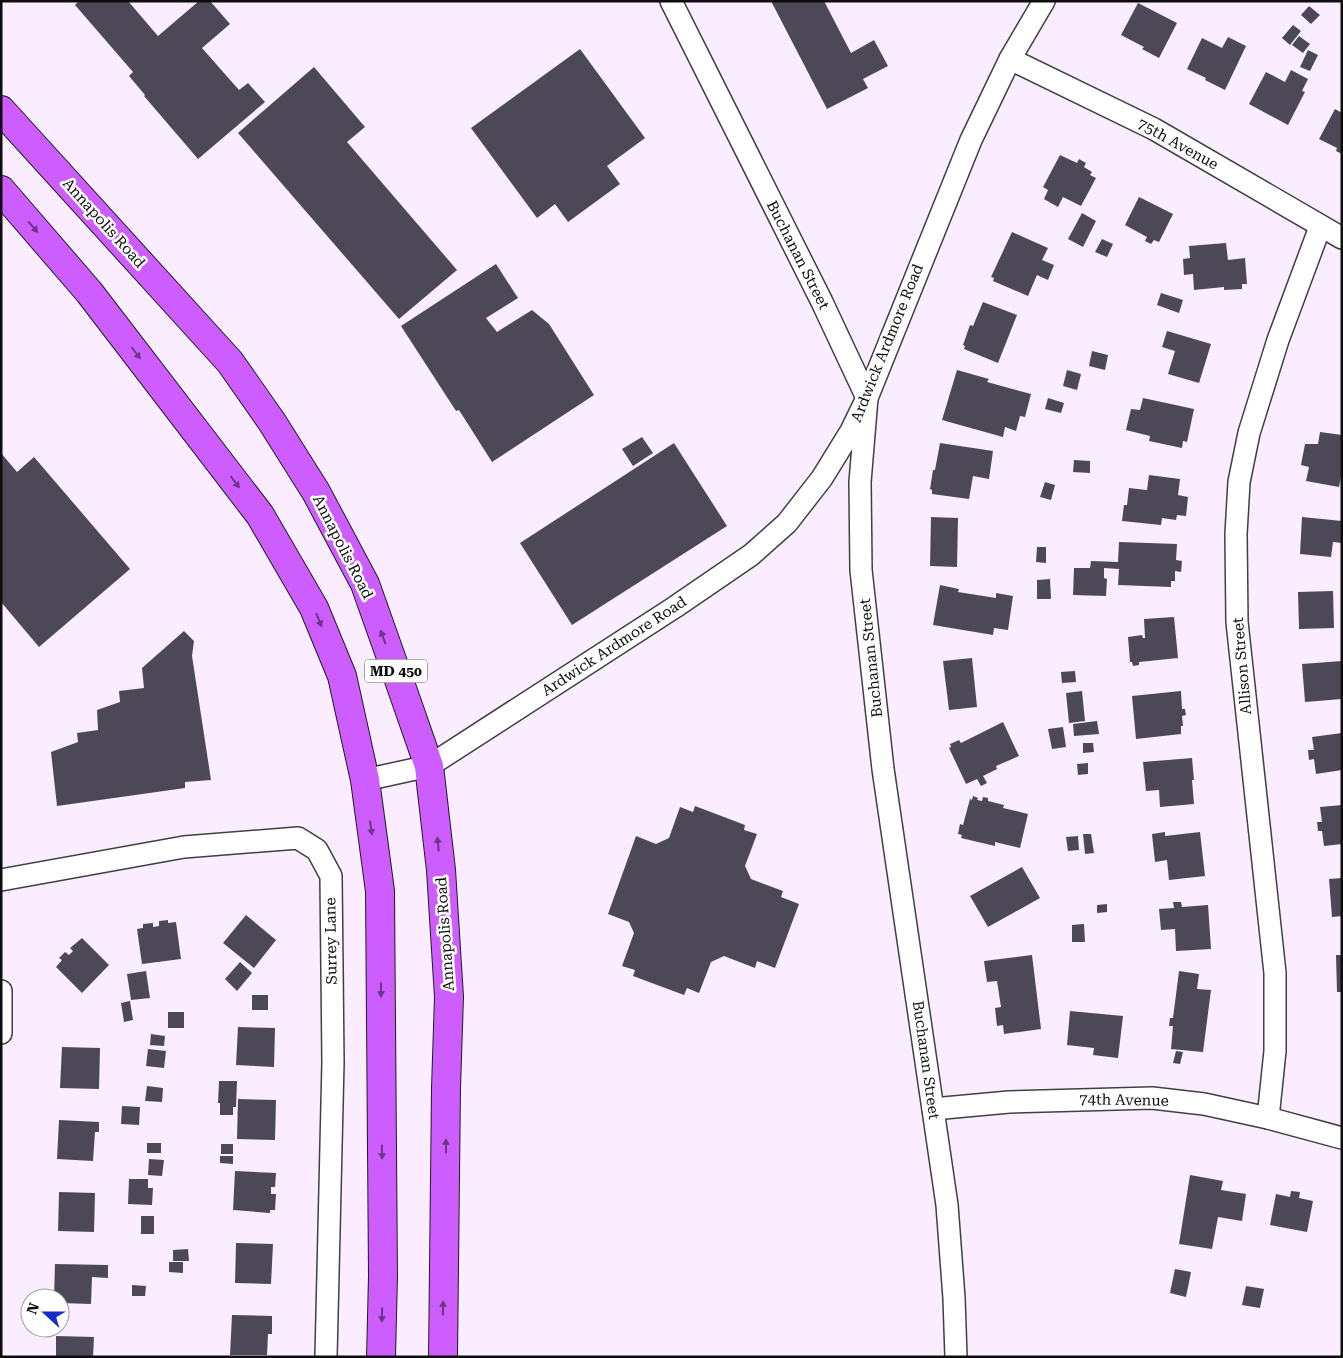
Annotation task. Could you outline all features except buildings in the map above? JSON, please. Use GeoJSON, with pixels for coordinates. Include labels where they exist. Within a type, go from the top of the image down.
{"type":"FeatureCollection","features":[{"type":"Feature","properties":{"kind":"main road","name":"Annapolis Road"},"geometry":{"type":"LineString","coordinates":[[1,110],[230,362],[272,422],[316,492],[364,584],[429,766],[441,870],[449,997],[443,1357]]}},
{"type":"Feature","properties":{"kind":"main road","name":"MD 450"},"geometry":{"type":"LineString","coordinates":[[1,190],[90,292],[260,515],[314,608],[342,676],[365,780],[380,891],[383,1276],[381,1357]]}},
{"type":"Feature","properties":{"kind":"street","name":"Buchanan Street"},"geometry":{"type":"LineString","coordinates":[[671,1],[822,302],[867,398],[860,482],[861,570],[883,769],[948,1205],[956,1357]]}},
{"type":"Feature","properties":{"kind":"street","name":"Ardwick Ardmore Road"},"geometry":{"type":"LineString","coordinates":[[365,780],[429,766],[752,555],[787,523],[822,478],[851,431],[867,398],[967,149],[1010,59],[1044,1]]}},
{"type":"Feature","properties":{"kind":"street","name":"75th Avenue"},"geometry":{"type":"LineString","coordinates":[[1010,59],[1154,129],[1342,238]]}},
{"type":"Feature","properties":{"kind":"street","name":"Allison Street"},"geometry":{"type":"LineString","coordinates":[[1268,1118],[1275,1051],[1275,973],[1237,622],[1236,534],[1239,482],[1249,433],[1278,340],[1320,226]]}},
{"type":"Feature","properties":{"kind":"street","name":"Surrey Lane"},"geometry":{"type":"LineString","coordinates":[[1,880],[184,848],[298,838],[318,850],[330,876],[333,1062],[326,1357]]}},
{"type":"Feature","properties":{"kind":"street"},"geometry":{"type":"LineString","coordinates":[[1,990],[1,1033]]}},
{"type":"Feature","properties":{"kind":"street","name":"74th Avenue"},"geometry":{"type":"LineString","coordinates":[[933,1109],[1009,1102],[1152,1098],[1204,1104],[1268,1118],[1342,1138]]}}]}
